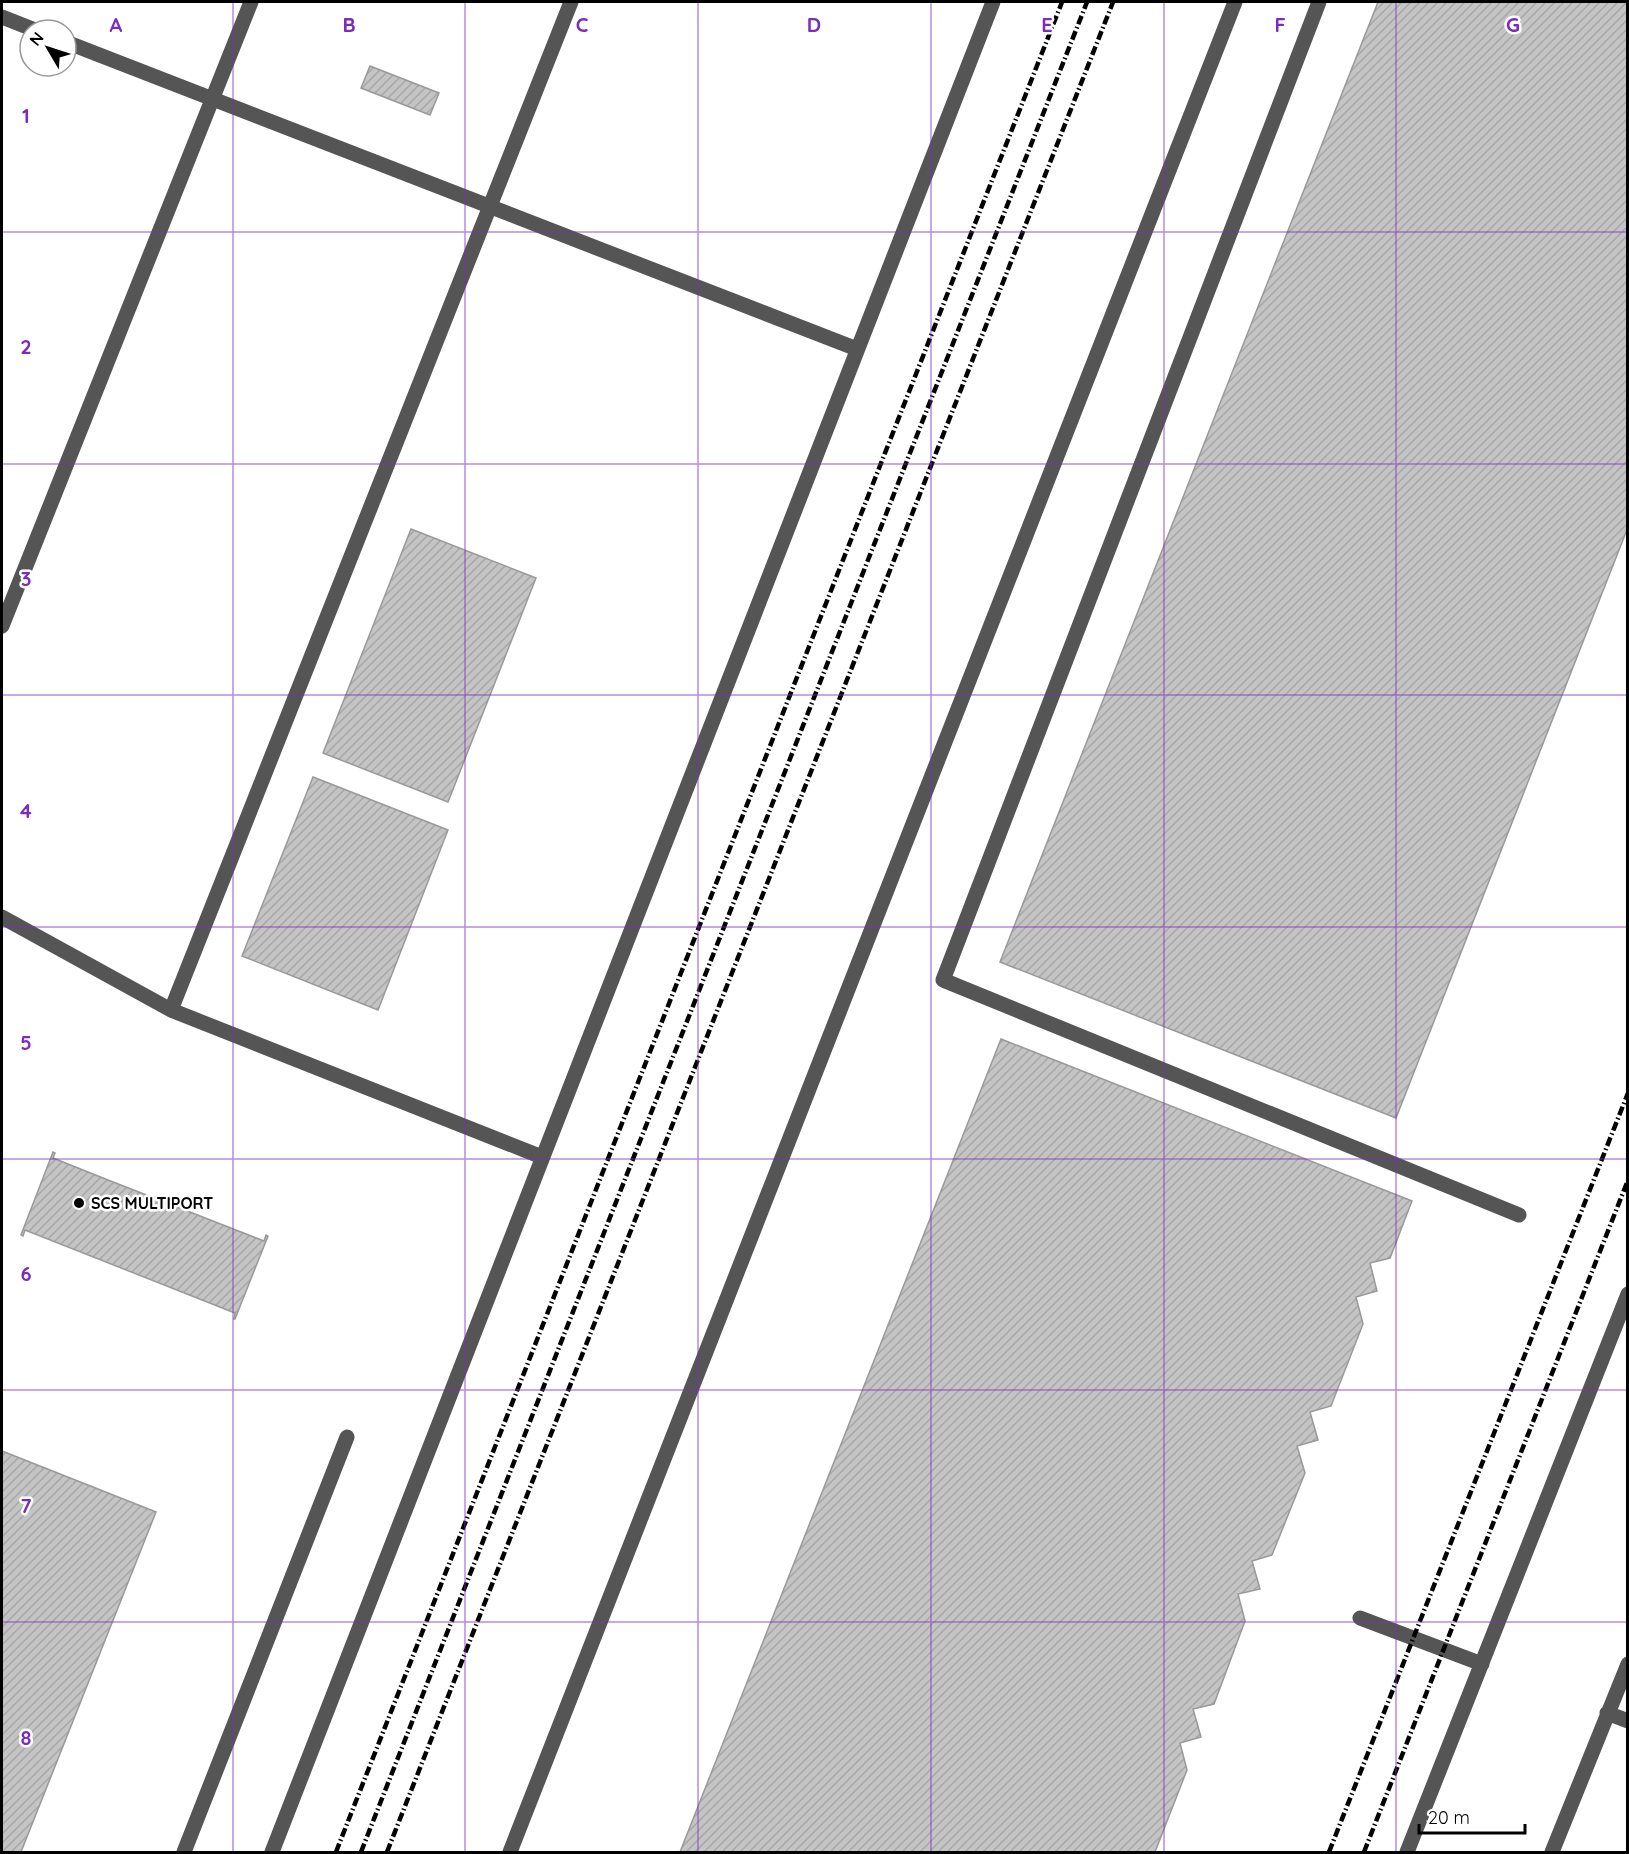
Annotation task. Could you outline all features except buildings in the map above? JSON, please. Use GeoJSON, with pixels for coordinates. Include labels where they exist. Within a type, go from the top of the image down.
{"type":"FeatureCollection","features":[{"type":"Feature","properties":{"kind":"lane"},"geometry":{"type":"LineString","coordinates":[[2,626],[251,2]]}},
{"type":"Feature","properties":{"kind":"lane"},"geometry":{"type":"LineString","coordinates":[[171,1010],[571,2]]}},
{"type":"Feature","properties":{"kind":"lane"},"geometry":{"type":"LineString","coordinates":[[272,1852],[993,2]]}},
{"type":"Feature","properties":{"kind":"lane"},"geometry":{"type":"LineString","coordinates":[[510,1852],[1235,2]]}},
{"type":"Feature","properties":{"kind":"lane"},"geometry":{"type":"LineString","coordinates":[[1319,2],[943,980],[1519,1215]]}},
{"type":"Feature","properties":{"kind":"lane"},"geometry":{"type":"LineString","coordinates":[[2,17],[18,23]]}},
{"type":"Feature","properties":{"kind":"lane"},"geometry":{"type":"LineString","coordinates":[[78,47],[857,349]]}},
{"type":"Feature","properties":{"kind":"lane"},"geometry":{"type":"LineString","coordinates":[[2,917],[171,1010],[542,1157]]}},
{"type":"Feature","properties":{"kind":"lane"},"geometry":{"type":"LineString","coordinates":[[1407,1852],[1628,1294]]}},
{"type":"Feature","properties":{"kind":"lane"},"geometry":{"type":"LineString","coordinates":[[184,1852],[347,1437]]}},
{"type":"Feature","properties":{"kind":"lane"},"geometry":{"type":"LineString","coordinates":[[1360,1618],[1482,1664]]}},
{"type":"Feature","properties":{"kind":"lane"},"geometry":{"type":"LineString","coordinates":[[1552,1852],[1628,1664]]}},
{"type":"Feature","properties":{"kind":"lane"},"geometry":{"type":"LineString","coordinates":[[1607,1713],[1628,1721]]}},
{"type":"Feature","properties":{"kind":"railway"},"geometry":{"type":"LineString","coordinates":[[336,1852],[1062,2]]}},
{"type":"Feature","properties":{"kind":"railway"},"geometry":{"type":"LineString","coordinates":[[361,1852],[1087,2]]}},
{"type":"Feature","properties":{"kind":"railway"},"geometry":{"type":"LineString","coordinates":[[387,1852],[1113,2]]}},
{"type":"Feature","properties":{"kind":"railway"},"geometry":{"type":"LineString","coordinates":[[1329,1852],[1628,1093]]}},
{"type":"Feature","properties":{"kind":"railway"},"geometry":{"type":"LineString","coordinates":[[1364,1852],[1628,1180]]}},
{"type":"Feature","properties":{"kind":"place","name":"SCS MULTIPORT"},"geometry":{"type":"Point","coordinates":[79,1203]}}]}
